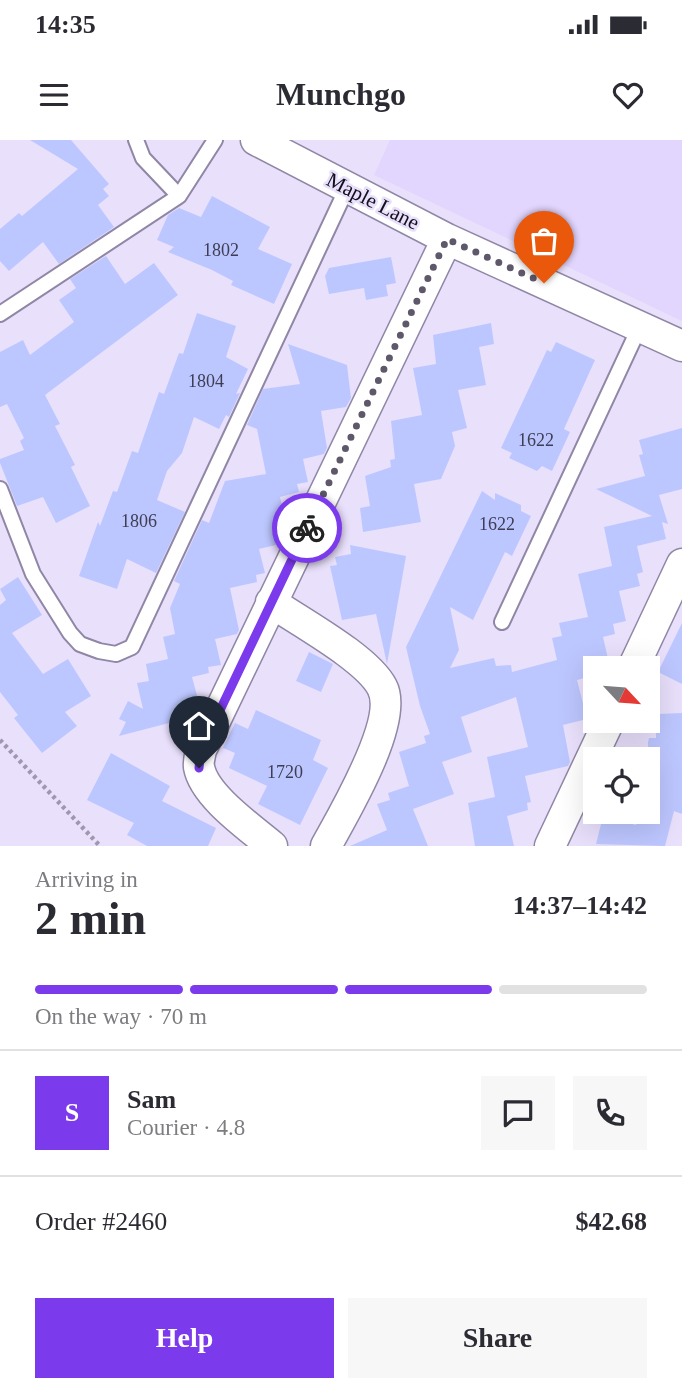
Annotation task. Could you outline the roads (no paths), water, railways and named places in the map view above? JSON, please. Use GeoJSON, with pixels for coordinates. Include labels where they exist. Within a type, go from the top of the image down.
{"type":"FeatureCollection","features":[{"type":"Feature","properties":{"kind":"street","name":"Maple Lane"},"geometry":{"type":"LineString","coordinates":[[260,141],[447,239],[682,345]]}},
{"type":"Feature","properties":{"kind":"street"},"geometry":{"type":"LineString","coordinates":[[272,846],[224,806],[211,791],[199,768],[201,750],[447,239]]}},
{"type":"Feature","properties":{"kind":"street"},"geometry":{"type":"LineString","coordinates":[[639,656],[682,564]]}},
{"type":"Feature","properties":{"kind":"street"},"geometry":{"type":"LineString","coordinates":[[271,602],[365,666],[382,686],[387,700],[374,751],[351,802],[326,846]]}},
{"type":"Feature","properties":{"kind":"street"},"geometry":{"type":"LineString","coordinates":[[550,846],[602,733]]}},
{"type":"Feature","properties":{"kind":"lane"},"geometry":{"type":"LineString","coordinates":[[136,140],[143,158],[179,196]]}},
{"type":"Feature","properties":{"kind":"lane"},"geometry":{"type":"LineString","coordinates":[[0,314],[179,196],[215,140]]}},
{"type":"Feature","properties":{"kind":"lane"},"geometry":{"type":"LineString","coordinates":[[0,489],[33,574],[70,633],[80,644],[99,651],[116,654],[132,648],[346,188]]}},
{"type":"Feature","properties":{"kind":"lane"},"geometry":{"type":"LineString","coordinates":[[502,622],[640,326]]}}]}
